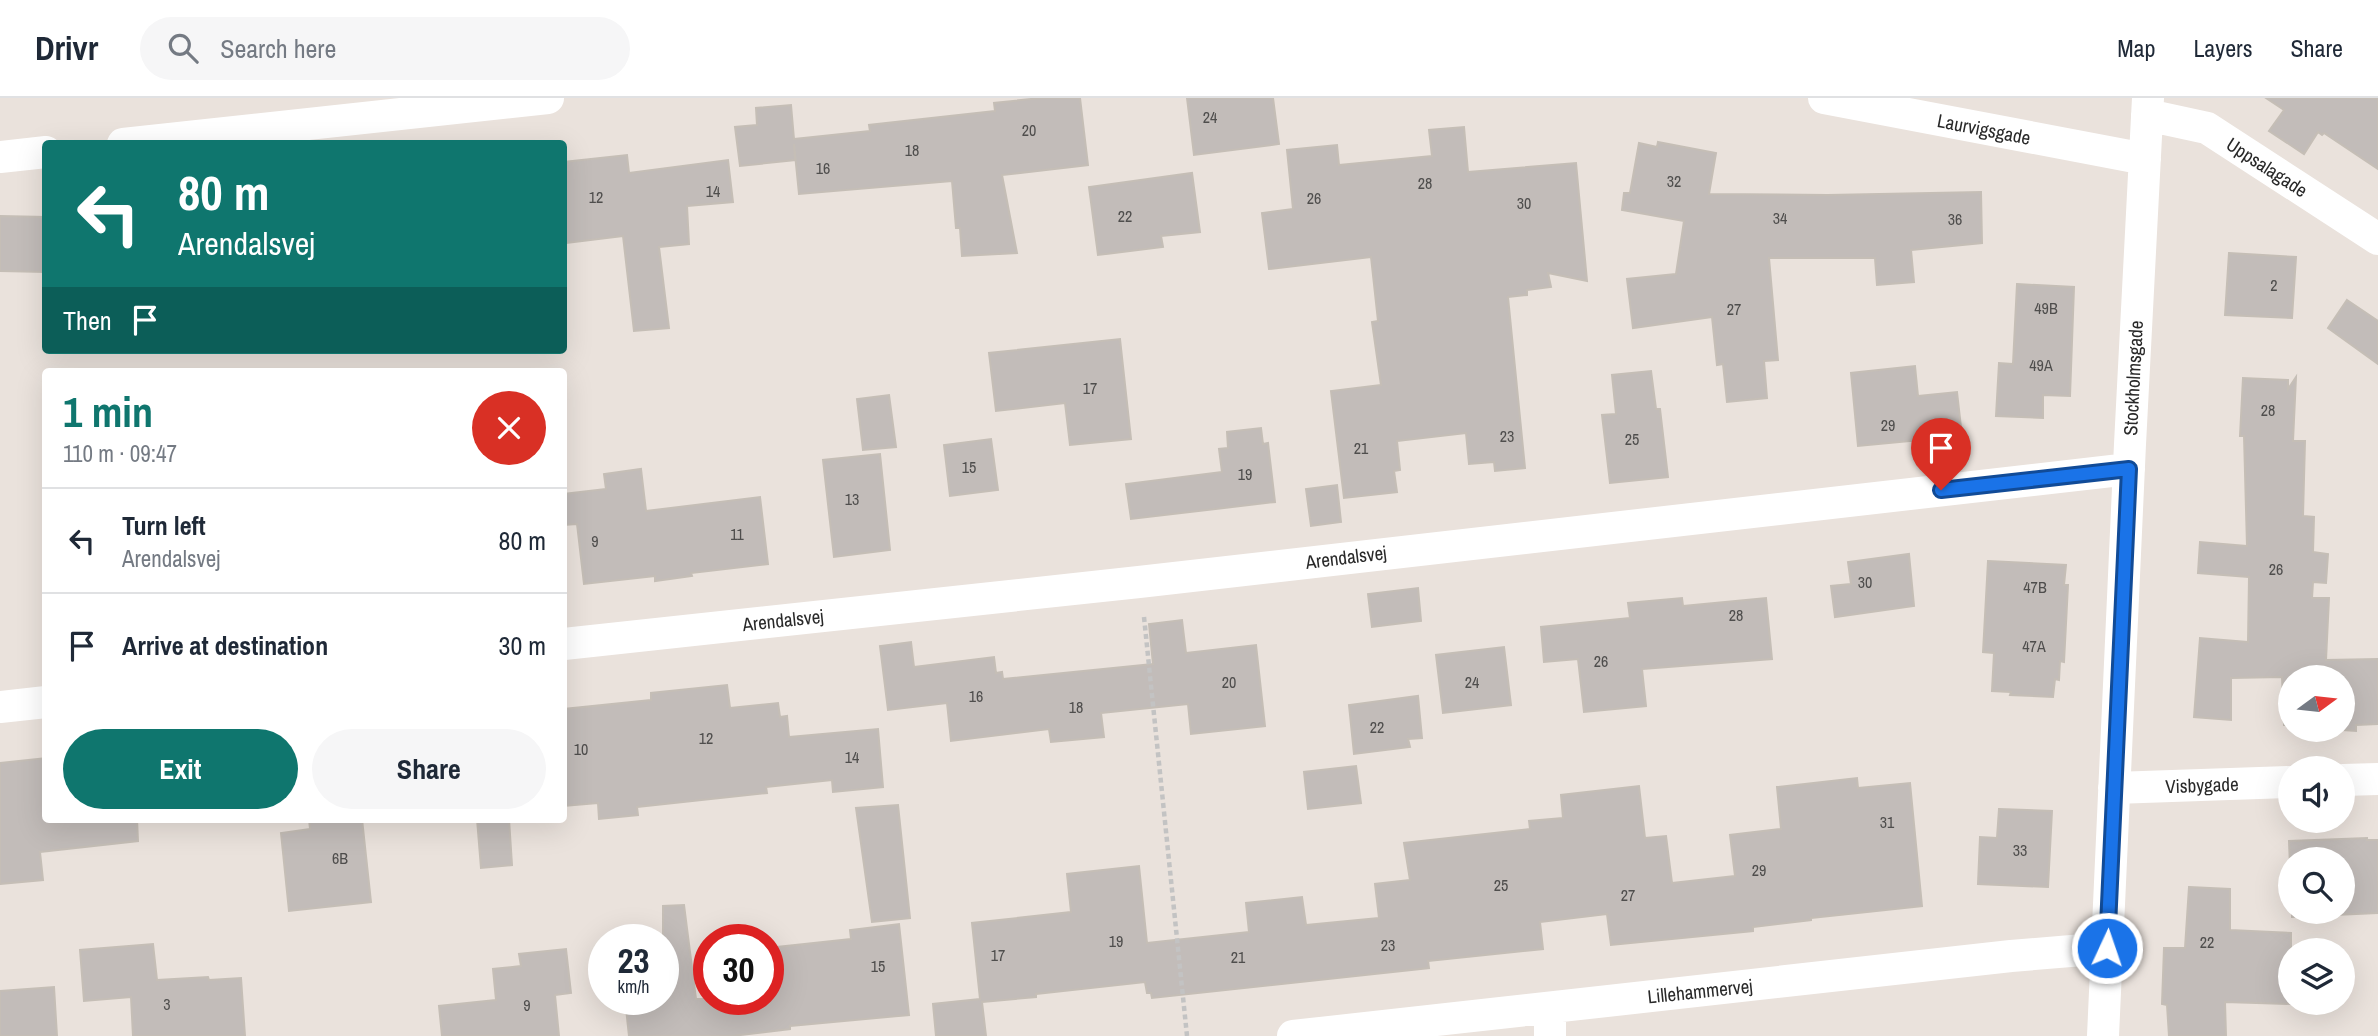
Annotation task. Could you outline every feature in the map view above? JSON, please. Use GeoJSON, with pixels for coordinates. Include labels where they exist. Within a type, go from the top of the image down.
{"type":"FeatureCollection","features":[{"type":"Feature","properties":{"kind":"street"},"geometry":{"type":"LineString","coordinates":[[161,140],[548,98]]}},
{"type":"Feature","properties":{"kind":"street","name":"Laurvigsgade"},"geometry":{"type":"LineString","coordinates":[[1824,98],[2145,159]]}},
{"type":"Feature","properties":{"kind":"street","name":"Stockholmsgade"},"geometry":{"type":"LineString","coordinates":[[2103,1036],[2148,106]]}},
{"type":"Feature","properties":{"kind":"street","name":"Uppsalagade"},"geometry":{"type":"LineString","coordinates":[[2148,106],[2207,128],[2378,239]]}},
{"type":"Feature","properties":{"kind":"street"},"geometry":{"type":"LineString","coordinates":[[0,157],[42,152]]}},
{"type":"Feature","properties":{"kind":"street","name":"Arendalsvej"},"geometry":{"type":"LineString","coordinates":[[567,644],[1139,582],[2129,469]]}},
{"type":"Feature","properties":{"kind":"street"},"geometry":{"type":"LineString","coordinates":[[0,707],[42,702]]}},
{"type":"Feature","properties":{"kind":"street"},"geometry":{"type":"LineString","coordinates":[[2355,780],[2378,779]]}},
{"type":"Feature","properties":{"kind":"street","name":"Visbygade"},"geometry":{"type":"LineString","coordinates":[[2114,788],[2278,782]]}},
{"type":"Feature","properties":{"kind":"street","name":"Lillehammervej"},"geometry":{"type":"LineString","coordinates":[[1293,1036],[1550,1022],[2011,956],[2107,948]]}},
{"type":"Feature","properties":{"kind":"path"},"geometry":{"type":"LineString","coordinates":[[1139,582],[1164,822],[1168,836],[1187,1036]]}},
{"type":"Feature","properties":{"kind":"building"},"geometry":{"type":"Polygon","coordinates":[[[1040,98],[1080,98],[1088,165],[1002,175],[1017,253],[962,256],[960,228],[956,228],[952,181],[799,194],[794,144],[795,160],[740,166],[735,127],[757,125],[756,108],[791,105],[794,139],[870,131],[869,125],[995,111],[994,103],[1040,98]]]}},
{"type":"Feature","properties":{"kind":"building"},"geometry":{"type":"Polygon","coordinates":[[[1187,98],[1273,98],[1279,144],[1194,155],[1187,98]]]}},
{"type":"Feature","properties":{"kind":"building"},"geometry":{"type":"Polygon","coordinates":[[[2266,98],[2378,98],[2378,169],[2324,133],[2322,135],[2318,132],[2304,154],[2269,131],[2284,110],[2266,98]]]}},
{"type":"Feature","properties":{"kind":"building"},"geometry":{"type":"Polygon","coordinates":[[[1464,127],[1468,172],[1576,163],[1587,281],[1548,273],[1551,287],[1527,290],[1527,295],[1508,297],[1525,468],[1495,471],[1494,462],[1469,464],[1466,433],[1397,441],[1400,470],[1394,471],[1397,492],[1344,498],[1331,391],[1381,385],[1372,322],[1378,321],[1371,257],[1269,269],[1262,213],[1293,209],[1287,150],[1337,145],[1339,165],[1432,156],[1429,130],[1464,127]]]}},
{"type":"Feature","properties":{"kind":"building"},"geometry":{"type":"Polygon","coordinates":[[[1658,142],[1716,153],[1709,194],[1981,192],[1982,243],[1911,250],[1914,282],[1877,285],[1875,258],[1769,258],[1778,360],[1764,361],[1767,398],[1727,402],[1723,364],[1717,365],[1712,317],[1633,328],[1627,279],[1676,274],[1684,221],[1622,210],[1624,193],[1630,193],[1639,143],[1657,147],[1658,142]]]}},
{"type":"Feature","properties":{"kind":"building"},"geometry":{"type":"Polygon","coordinates":[[[627,155],[629,173],[728,160],[733,202],[687,206],[689,244],[659,247],[669,328],[634,331],[623,236],[567,243],[567,162],[627,155]]]}},
{"type":"Feature","properties":{"kind":"building"},"geometry":{"type":"Polygon","coordinates":[[[1192,173],[1200,232],[1161,236],[1163,247],[1098,255],[1089,187],[1192,173]]]}},
{"type":"Feature","properties":{"kind":"building"},"geometry":{"type":"Polygon","coordinates":[[[0,216],[42,217],[42,272],[0,271],[0,216]]]}},
{"type":"Feature","properties":{"kind":"building"},"geometry":{"type":"Polygon","coordinates":[[[2229,253],[2296,257],[2292,318],[2225,315],[2229,253]]]}},
{"type":"Feature","properties":{"kind":"building"},"geometry":{"type":"Polygon","coordinates":[[[2017,284],[2074,287],[2070,396],[2043,395],[2043,418],[1996,416],[1999,363],[2013,364],[2017,284]]]}},
{"type":"Feature","properties":{"kind":"building"},"geometry":{"type":"Polygon","coordinates":[[[2347,300],[2378,321],[2378,364],[2328,328],[2347,300]]]}},
{"type":"Feature","properties":{"kind":"building"},"geometry":{"type":"Polygon","coordinates":[[[1120,339],[1131,439],[1070,445],[1065,403],[996,411],[989,353],[1120,339]]]}},
{"type":"Feature","properties":{"kind":"building"},"geometry":{"type":"Polygon","coordinates":[[[1915,366],[1918,396],[1957,392],[1962,436],[1858,446],[1851,373],[1915,366]]]}},
{"type":"Feature","properties":{"kind":"building"},"geometry":{"type":"Polygon","coordinates":[[[1651,371],[1656,409],[1660,409],[1668,477],[1610,483],[1602,415],[1616,414],[1612,375],[1651,371]]]}},
{"type":"Feature","properties":{"kind":"building"},"geometry":{"type":"Polygon","coordinates":[[[2296,377],[2293,441],[2305,441],[2303,516],[2314,517],[2313,552],[2328,554],[2326,583],[2313,582],[2312,598],[2329,598],[2326,660],[2378,659],[2378,724],[2356,725],[2356,665],[2278,665],[2278,677],[2231,678],[2231,720],[2194,717],[2200,638],[2248,642],[2249,577],[2198,573],[2200,542],[2247,546],[2244,436],[2240,436],[2243,378],[2288,380],[2288,389],[2296,377]]]}},
{"type":"Feature","properties":{"kind":"building"},"geometry":{"type":"Polygon","coordinates":[[[889,395],[896,447],[863,450],[857,399],[889,395]]]}},
{"type":"Feature","properties":{"kind":"building"},"geometry":{"type":"Polygon","coordinates":[[[1261,428],[1263,444],[1268,443],[1275,502],[1131,519],[1126,484],[1222,472],[1219,449],[1228,448],[1227,432],[1261,428]]]}},
{"type":"Feature","properties":{"kind":"building"},"geometry":{"type":"Polygon","coordinates":[[[991,439],[998,490],[950,496],[944,445],[991,439]]]}},
{"type":"Feature","properties":{"kind":"building"},"geometry":{"type":"Polygon","coordinates":[[[880,454],[890,550],[834,557],[823,460],[880,454]]]}},
{"type":"Feature","properties":{"kind":"building"},"geometry":{"type":"Polygon","coordinates":[[[641,469],[646,511],[760,497],[768,564],[691,573],[692,576],[655,581],[655,576],[584,584],[577,524],[567,525],[567,494],[606,489],[604,474],[641,469]]]}},
{"type":"Feature","properties":{"kind":"building"},"geometry":{"type":"Polygon","coordinates":[[[1337,485],[1341,522],[1311,526],[1306,489],[1337,485]]]}},
{"type":"Feature","properties":{"kind":"building"},"geometry":{"type":"Polygon","coordinates":[[[1909,554],[1914,606],[1835,617],[1831,586],[1851,584],[1848,562],[1909,554]]]}},
{"type":"Feature","properties":{"kind":"building"},"geometry":{"type":"Polygon","coordinates":[[[1988,561],[2066,565],[2064,585],[2068,585],[2064,662],[2060,661],[2059,680],[2055,679],[2053,697],[2010,695],[2011,692],[1992,691],[1994,653],[1983,652],[1988,561]]]}},
{"type":"Feature","properties":{"kind":"building"},"geometry":{"type":"Polygon","coordinates":[[[1418,588],[1421,621],[1372,627],[1368,594],[1418,588]]]}},
{"type":"Feature","properties":{"kind":"building"},"geometry":{"type":"Polygon","coordinates":[[[1682,598],[1683,606],[1766,598],[1772,659],[1642,669],[1646,706],[1584,712],[1578,659],[1544,662],[1541,627],[1630,618],[1628,603],[1682,598]]]}},
{"type":"Feature","properties":{"kind":"building"},"geometry":{"type":"Polygon","coordinates":[[[1182,620],[1186,653],[1256,645],[1265,726],[1191,734],[1188,704],[1101,713],[1104,737],[1051,742],[1049,729],[951,741],[947,703],[888,710],[880,646],[911,642],[914,667],[994,657],[996,673],[1002,672],[1003,679],[1153,664],[1149,624],[1182,620]]]}},
{"type":"Feature","properties":{"kind":"building"},"geometry":{"type":"Polygon","coordinates":[[[1504,647],[1511,705],[1443,713],[1436,655],[1504,647]]]}},
{"type":"Feature","properties":{"kind":"building"},"geometry":{"type":"Polygon","coordinates":[[[727,685],[730,708],[778,703],[780,717],[787,716],[789,737],[878,729],[883,787],[833,792],[832,780],[766,787],[767,793],[637,807],[638,815],[599,819],[598,803],[567,806],[567,709],[651,700],[651,693],[727,685]]]}},
{"type":"Feature","properties":{"kind":"building"},"geometry":{"type":"Polygon","coordinates":[[[1418,696],[1422,738],[1408,739],[1410,747],[1354,754],[1349,705],[1418,696]]]}},
{"type":"Feature","properties":{"kind":"building"},"geometry":{"type":"Polygon","coordinates":[[[42,758],[42,823],[137,823],[138,841],[40,852],[43,880],[0,884],[0,763],[42,758]]]}},
{"type":"Feature","properties":{"kind":"building"},"geometry":{"type":"Polygon","coordinates":[[[1356,766],[1361,803],[1308,809],[1304,772],[1356,766]]]}},
{"type":"Feature","properties":{"kind":"building"},"geometry":{"type":"Polygon","coordinates":[[[1857,778],[1858,788],[1910,783],[1922,906],[1811,918],[1753,927],[1753,931],[1611,945],[1607,914],[1540,922],[1543,949],[1428,961],[1429,968],[1152,998],[1151,993],[1147,993],[1145,982],[1036,994],[1036,997],[982,1002],[986,1036],[936,1036],[933,1004],[980,999],[972,923],[1071,912],[1067,874],[1139,866],[1147,943],[1249,932],[1246,903],[1302,897],[1306,925],[1379,918],[1375,884],[1410,880],[1404,843],[1530,829],[1529,821],[1563,818],[1561,795],[1639,786],[1645,838],[1666,836],[1672,883],[1735,876],[1730,835],[1781,829],[1777,787],[1857,778]]]}},
{"type":"Feature","properties":{"kind":"building"},"geometry":{"type":"Polygon","coordinates":[[[898,805],[910,918],[872,922],[856,808],[898,805]]]}},
{"type":"Feature","properties":{"kind":"building"},"geometry":{"type":"Polygon","coordinates":[[[1999,809],[2052,811],[2048,887],[1978,884],[1980,837],[1997,838],[1999,809]]]}},
{"type":"Feature","properties":{"kind":"building"},"geometry":{"type":"Polygon","coordinates":[[[309,823],[362,823],[371,902],[289,911],[281,833],[310,829],[309,823]]]}},
{"type":"Feature","properties":{"kind":"building"},"geometry":{"type":"Polygon","coordinates":[[[477,823],[509,823],[512,865],[481,868],[477,823]]]}},
{"type":"Feature","properties":{"kind":"building"},"geometry":{"type":"Polygon","coordinates":[[[2367,838],[2378,840],[2378,913],[2355,914],[2355,847],[2289,847],[2289,841],[2367,838]]]}},
{"type":"Feature","properties":{"kind":"building"},"geometry":{"type":"Polygon","coordinates":[[[2189,887],[2230,889],[2230,930],[2291,933],[2291,938],[2278,938],[2278,1004],[2225,1002],[2226,1036],[2169,1036],[2167,1005],[2162,1004],[2164,948],[2185,948],[2189,887]]]}},
{"type":"Feature","properties":{"kind":"building"},"geometry":{"type":"Polygon","coordinates":[[[684,905],[693,976],[693,1015],[784,1015],[784,946],[851,939],[850,930],[899,924],[909,1015],[790,1026],[790,1029],[732,1036],[629,1036],[627,1015],[679,1015],[679,924],[663,924],[663,906],[684,905]]]}},
{"type":"Feature","properties":{"kind":"building"},"geometry":{"type":"Polygon","coordinates":[[[153,944],[157,980],[241,978],[245,1036],[133,1036],[131,997],[84,1001],[80,950],[153,944]]]}},
{"type":"Feature","properties":{"kind":"building"},"geometry":{"type":"Polygon","coordinates":[[[566,949],[571,993],[555,995],[559,1036],[442,1036],[439,1006],[496,1000],[493,969],[521,966],[519,954],[566,949]]]}},
{"type":"Feature","properties":{"kind":"building"},"geometry":{"type":"Polygon","coordinates":[[[54,987],[57,1036],[0,1036],[0,991],[54,987]]]}},
{"type":"Feature","properties":{"kind":"route"},"geometry":{"type":"LineString","coordinates":[[1941,490],[2129,469],[2107,948]]}}]}
